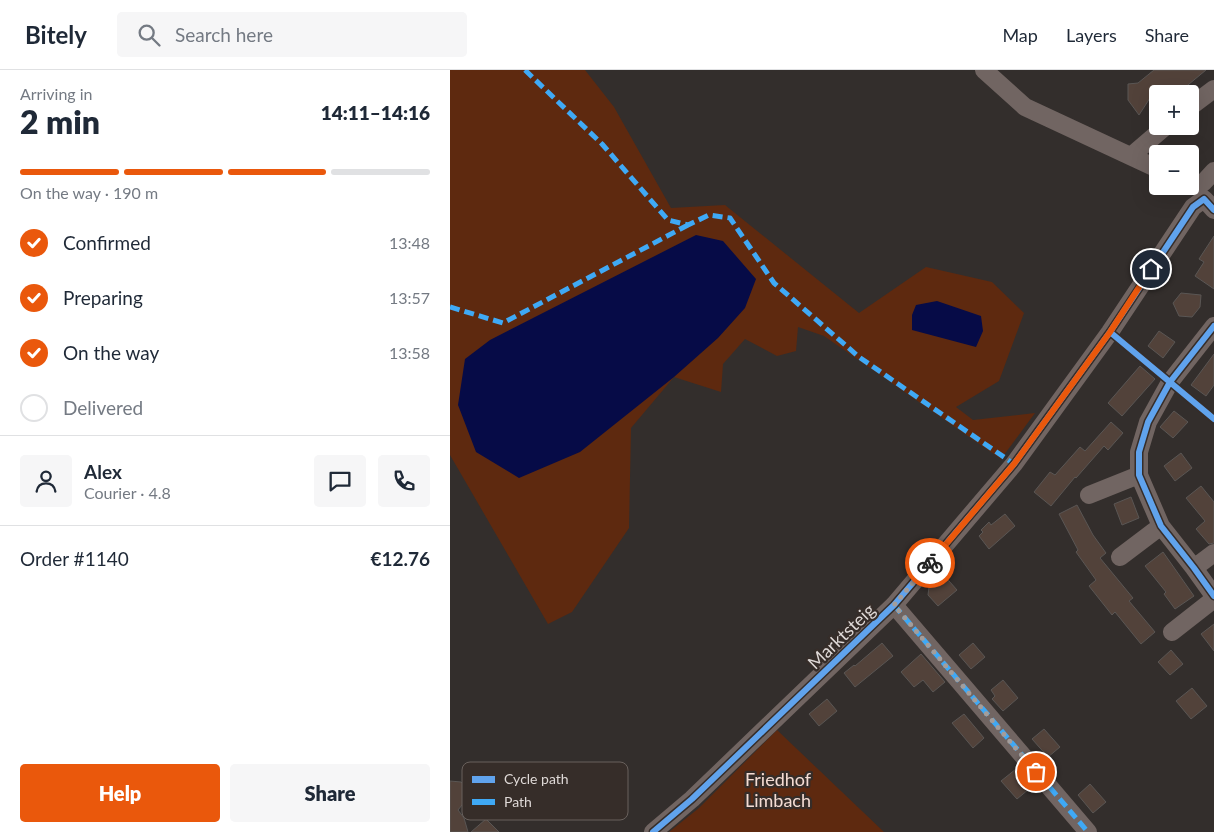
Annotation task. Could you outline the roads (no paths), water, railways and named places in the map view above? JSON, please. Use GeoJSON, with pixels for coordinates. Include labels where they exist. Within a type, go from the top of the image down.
{"type":"FeatureCollection","features":[{"type":"Feature","properties":{"kind":"street"},"geometry":{"type":"LineString","coordinates":[[984,70],[1025,107],[1149,165]]}},
{"type":"Feature","properties":{"kind":"street"},"geometry":{"type":"LineString","coordinates":[[1199,100],[1214,89]]}},
{"type":"Feature","properties":{"kind":"street"},"geometry":{"type":"LineString","coordinates":[[1131,156],[1156,135]]}},
{"type":"Feature","properties":{"kind":"street","name":"Marktsteig"},"geometry":{"type":"LineString","coordinates":[[653,832],[692,799],[894,605],[1014,464],[1110,332],[1203,191]]}},
{"type":"Feature","properties":{"kind":"street"},"geometry":{"type":"LineString","coordinates":[[1172,632],[1214,598],[1194,568],[1161,526],[1139,475],[1138,452],[1148,422],[1170,382],[1214,326]]}},
{"type":"Feature","properties":{"kind":"street"},"geometry":{"type":"LineString","coordinates":[[1089,495],[1139,475]]}},
{"type":"Feature","properties":{"kind":"street"},"geometry":{"type":"LineString","coordinates":[[1120,557],[1161,526]]}},
{"type":"Feature","properties":{"kind":"street"},"geometry":{"type":"LineString","coordinates":[[1194,568],[1214,553]]}},
{"type":"Feature","properties":{"kind":"street"},"geometry":{"type":"LineString","coordinates":[[894,605],[1088,832]]}},
{"type":"Feature","properties":{"kind":"park label","name":"Friedhof Limbach"},"geometry":{"type":"Point","coordinates":[778,790]}}]}
